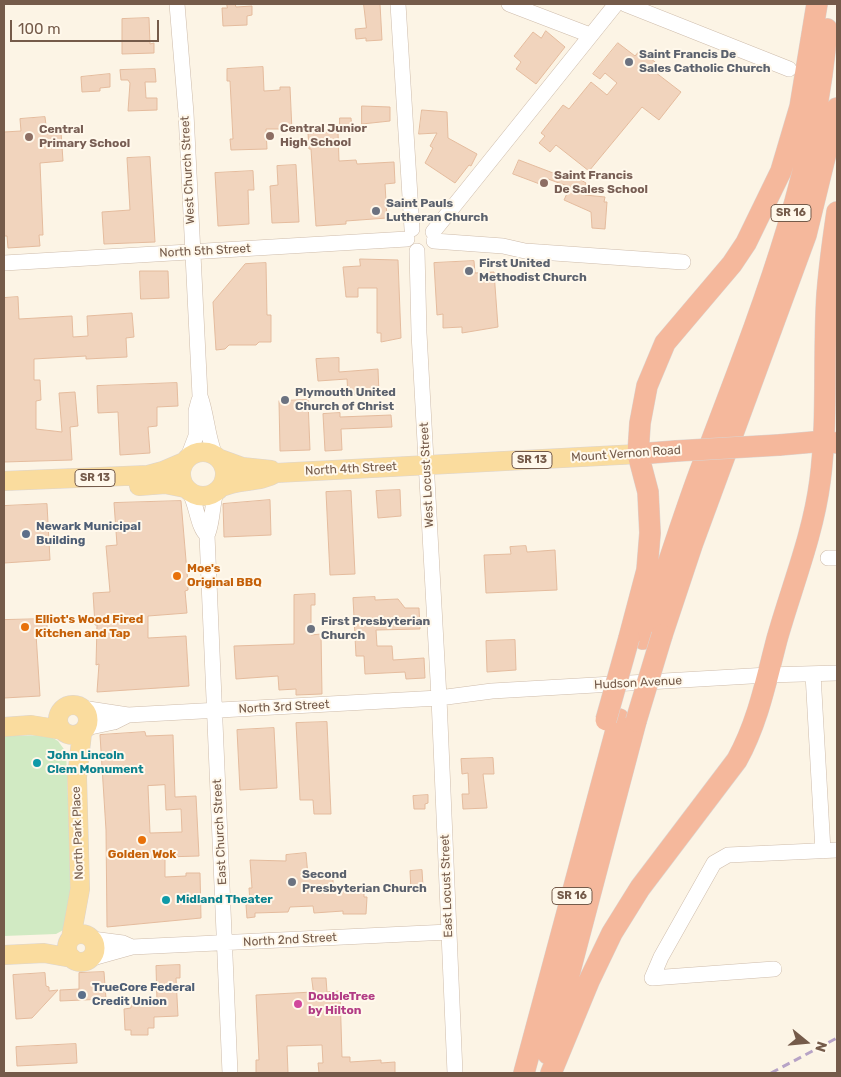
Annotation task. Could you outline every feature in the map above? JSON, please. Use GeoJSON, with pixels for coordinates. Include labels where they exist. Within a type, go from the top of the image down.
{"type":"FeatureCollection","features":[{"type":"Feature","properties":{"kind":"highway"},"geometry":{"type":"LineString","coordinates":[[620,720],[645,637],[650,533],[648,492],[638,454],[640,423],[647,386],[665,343],[732,264],[746,243],[781,171],[800,107],[817,4]]}},
{"type":"Feature","properties":{"kind":"highway","name":"SR 16"},"geometry":{"type":"LineString","coordinates":[[524,1073],[602,778],[645,637],[698,477],[755,324],[807,158],[824,71],[828,4]]}},
{"type":"Feature","properties":{"kind":"highway","name":"SR 16"},"geometry":{"type":"LineString","coordinates":[[645,637],[692,545],[784,300],[806,235],[837,108]]}},
{"type":"Feature","properties":{"kind":"highway"},"geometry":{"type":"LineString","coordinates":[[551,1073],[589,981],[612,933],[640,888],[737,760],[747,742],[760,709],[833,440],[827,296],[837,212]]}},
{"type":"Feature","properties":{"kind":"highway","name":"Mount Vernon Road"},"geometry":{"type":"LineString","coordinates":[[638,454],[833,440]]}},
{"type":"Feature","properties":{"kind":"highway","name":"SR 16"},"geometry":{"type":"LineString","coordinates":[[543,1073],[620,720]]}},
{"type":"Feature","properties":{"kind":"main road"},"geometry":{"type":"LineString","coordinates":[[201,452],[218,457],[226,473],[219,490],[203,497],[188,490],[181,472],[186,460],[201,452]]}},
{"type":"Feature","properties":{"kind":"main road","name":"Mount Vernon Road"},"geometry":{"type":"LineString","coordinates":[[426,465],[638,454]]}},
{"type":"Feature","properties":{"kind":"main road","name":"North 4th Street"},"geometry":{"type":"LineString","coordinates":[[218,457],[242,467],[268,468],[276,473]]}},
{"type":"Feature","properties":{"kind":"main road","name":"SR 13"},"geometry":{"type":"LineString","coordinates":[[4,481],[148,474],[163,471],[186,460]]}},
{"type":"Feature","properties":{"kind":"main road","name":"North 4th Street"},"geometry":{"type":"LineString","coordinates":[[219,490],[233,482],[267,478],[276,473],[426,465]]}},
{"type":"Feature","properties":{"kind":"main road","name":"SR 13"},"geometry":{"type":"LineString","coordinates":[[4,494],[153,484],[188,490]]}},
{"type":"Feature","properties":{"kind":"main road"},"geometry":{"type":"LineString","coordinates":[[4,717],[62,711],[74,705],[82,708],[88,715],[74,731],[58,718],[62,711]]}},
{"type":"Feature","properties":{"kind":"main road","name":"North 3rd Street"},"geometry":{"type":"LineString","coordinates":[[4,727],[31,725],[74,731]]}},
{"type":"Feature","properties":{"kind":"main road","name":"North Park Place"},"geometry":{"type":"LineString","coordinates":[[74,731],[80,888],[75,946]]}},
{"type":"Feature","properties":{"kind":"main road"},"geometry":{"type":"LineString","coordinates":[[4,944],[75,946]]}},
{"type":"Feature","properties":{"kind":"main road"},"geometry":{"type":"LineString","coordinates":[[4,954],[75,946]]}},
{"type":"Feature","properties":{"kind":"street","name":"West Church Street"},"geometry":{"type":"LineString","coordinates":[[177,4],[186,113],[200,396],[196,411],[196,436],[186,460]]}},
{"type":"Feature","properties":{"kind":"street"},"geometry":{"type":"LineString","coordinates":[[398,4],[410,234],[409,248],[417,251],[429,250],[434,237],[616,4]]}},
{"type":"Feature","properties":{"kind":"street"},"geometry":{"type":"LineString","coordinates":[[509,4],[590,35]]}},
{"type":"Feature","properties":{"kind":"street"},"geometry":{"type":"LineString","coordinates":[[625,4],[788,69]]}},
{"type":"Feature","properties":{"kind":"street"},"geometry":{"type":"LineString","coordinates":[[410,234],[427,229],[434,237],[503,246],[525,251],[682,262]]}},
{"type":"Feature","properties":{"kind":"street","name":"North 5th Street"},"geometry":{"type":"LineString","coordinates":[[4,263],[193,252],[410,234]]}},
{"type":"Feature","properties":{"kind":"street","name":"West Locust Street"},"geometry":{"type":"LineString","coordinates":[[417,251],[426,465],[439,698]]}},
{"type":"Feature","properties":{"kind":"street","name":"West Church Street"},"geometry":{"type":"LineString","coordinates":[[200,396],[206,412],[211,445],[218,457]]}},
{"type":"Feature","properties":{"kind":"street"},"geometry":{"type":"LineString","coordinates":[[188,490],[196,504],[200,528],[207,534]]}},
{"type":"Feature","properties":{"kind":"street"},"geometry":{"type":"LineString","coordinates":[[214,710],[207,534],[210,531],[210,513],[219,490]]}},
{"type":"Feature","properties":{"kind":"street","name":"Hudson Avenue"},"geometry":{"type":"LineString","coordinates":[[439,698],[492,691],[768,675],[837,673]]}},
{"type":"Feature","properties":{"kind":"street"},"geometry":{"type":"LineString","coordinates":[[774,969],[652,978],[661,957],[714,863],[728,855],[830,851],[813,674]]}},
{"type":"Feature","properties":{"kind":"street","name":"North 3rd Street"},"geometry":{"type":"LineString","coordinates":[[82,708],[128,715],[439,698]]}},
{"type":"Feature","properties":{"kind":"street","name":"East Locust Street"},"geometry":{"type":"LineString","coordinates":[[439,698],[455,1073]]}},
{"type":"Feature","properties":{"kind":"street","name":"East Church Street"},"geometry":{"type":"LineString","coordinates":[[214,710],[230,1073]]}},
{"type":"Feature","properties":{"kind":"street","name":"North 3rd Street"},"geometry":{"type":"LineString","coordinates":[[74,731],[114,722],[128,715]]}},
{"type":"Feature","properties":{"kind":"street","name":"North 2nd Street"},"geometry":{"type":"LineString","coordinates":[[75,946],[132,947],[449,932]]}},
{"type":"Feature","properties":{"kind":"street","name":"North 2nd Street"},"geometry":{"type":"LineString","coordinates":[[75,946],[123,943],[132,947]]}},
{"type":"Feature","properties":{"kind":"green space"},"geometry":{"type":"Polygon","coordinates":[[[48,735],[58,741],[66,752],[73,912],[67,928],[56,934],[4,936],[4,736],[48,735]]]}},
{"type":"Feature","properties":{"kind":"building"},"geometry":{"type":"Polygon","coordinates":[[[227,4],[235,4],[236,7],[252,6],[252,15],[247,16],[247,25],[223,26],[222,8],[227,8],[227,4]]]}},
{"type":"Feature","properties":{"kind":"building"},"geometry":{"type":"Polygon","coordinates":[[[364,4],[380,4],[382,40],[366,41],[366,38],[356,39],[355,29],[366,28],[364,4]]]}},
{"type":"Feature","properties":{"kind":"building"},"geometry":{"type":"Polygon","coordinates":[[[149,18],[150,44],[154,43],[154,53],[122,54],[122,19],[149,18]]]}},
{"type":"Feature","properties":{"kind":"building"},"geometry":{"type":"Polygon","coordinates":[[[546,31],[565,47],[536,84],[516,69],[521,62],[514,56],[533,32],[541,38],[546,31]]]}},
{"type":"Feature","properties":{"kind":"building"},"geometry":{"type":"Polygon","coordinates":[[[618,43],[635,56],[640,50],[660,66],[655,72],[681,92],[659,120],[642,107],[589,171],[556,145],[550,152],[539,143],[545,136],[541,133],[563,105],[569,109],[591,82],[607,95],[617,83],[605,73],[600,79],[593,74],[618,43]]]}},
{"type":"Feature","properties":{"kind":"building"},"geometry":{"type":"Polygon","coordinates":[[[263,67],[264,91],[280,90],[280,87],[290,87],[292,131],[281,132],[281,129],[266,129],[267,149],[231,150],[230,139],[233,139],[230,81],[227,81],[227,69],[263,67]]]}},
{"type":"Feature","properties":{"kind":"building"},"geometry":{"type":"Polygon","coordinates":[[[155,69],[156,82],[145,82],[146,98],[157,98],[157,110],[128,111],[130,83],[128,80],[121,80],[120,70],[155,69]]]}},
{"type":"Feature","properties":{"kind":"building"},"geometry":{"type":"Polygon","coordinates":[[[110,74],[110,87],[100,88],[100,91],[82,92],[81,77],[110,74]]]}},
{"type":"Feature","properties":{"kind":"building"},"geometry":{"type":"Polygon","coordinates":[[[362,106],[390,107],[390,121],[362,124],[362,106]]]}},
{"type":"Feature","properties":{"kind":"building"},"geometry":{"type":"Polygon","coordinates":[[[422,110],[447,112],[448,138],[477,154],[471,166],[469,165],[455,183],[425,163],[433,148],[430,146],[437,133],[419,134],[422,110]]]}},
{"type":"Feature","properties":{"kind":"building"},"geometry":{"type":"Polygon","coordinates":[[[45,117],[47,133],[61,132],[63,161],[40,163],[43,235],[39,235],[40,246],[8,248],[7,236],[4,236],[4,132],[21,131],[20,119],[45,117]]]}},
{"type":"Feature","properties":{"kind":"building"},"geometry":{"type":"Polygon","coordinates":[[[340,118],[351,118],[352,130],[340,130],[340,118]]]}},
{"type":"Feature","properties":{"kind":"building"},"geometry":{"type":"Polygon","coordinates":[[[338,132],[339,161],[356,160],[357,164],[394,162],[395,183],[385,184],[387,218],[346,221],[346,224],[316,226],[311,149],[309,149],[308,133],[338,132]]]}},
{"type":"Feature","properties":{"kind":"building"},"geometry":{"type":"Polygon","coordinates":[[[150,157],[155,242],[104,244],[102,212],[130,210],[127,158],[150,157]]]}},
{"type":"Feature","properties":{"kind":"building"},"geometry":{"type":"Polygon","coordinates":[[[519,160],[561,176],[562,173],[581,180],[586,183],[583,190],[587,192],[585,195],[605,197],[604,202],[607,202],[605,229],[592,228],[591,212],[564,200],[570,187],[548,179],[545,186],[513,174],[519,160]]]}},
{"type":"Feature","properties":{"kind":"building"},"geometry":{"type":"Polygon","coordinates":[[[296,165],[299,222],[272,223],[270,186],[278,185],[277,166],[296,165]]]}},
{"type":"Feature","properties":{"kind":"building"},"geometry":{"type":"Polygon","coordinates":[[[253,171],[254,190],[248,190],[249,224],[218,226],[215,173],[253,171]]]}},
{"type":"Feature","properties":{"kind":"building"},"geometry":{"type":"Polygon","coordinates":[[[360,259],[398,260],[401,338],[381,342],[381,333],[377,333],[377,288],[358,288],[358,297],[346,297],[343,267],[360,266],[360,259]]]}},
{"type":"Feature","properties":{"kind":"building"},"geometry":{"type":"Polygon","coordinates":[[[474,261],[475,273],[494,272],[498,327],[462,333],[462,327],[443,328],[443,314],[437,315],[434,263],[474,261]]]}},
{"type":"Feature","properties":{"kind":"building"},"geometry":{"type":"Polygon","coordinates":[[[266,263],[267,315],[271,315],[271,342],[259,342],[256,345],[229,345],[225,349],[216,350],[213,302],[245,264],[266,263]]]}},
{"type":"Feature","properties":{"kind":"building"},"geometry":{"type":"Polygon","coordinates":[[[140,271],[168,271],[169,298],[141,299],[140,271]]]}},
{"type":"Feature","properties":{"kind":"building"},"geometry":{"type":"Polygon","coordinates":[[[18,297],[19,319],[72,316],[73,337],[88,336],[87,316],[132,313],[134,337],[126,338],[127,357],[86,359],[86,356],[34,359],[34,380],[40,380],[41,400],[36,401],[36,429],[62,432],[59,393],[75,392],[78,426],[70,427],[72,460],[4,462],[4,298],[18,297]]]}},
{"type":"Feature","properties":{"kind":"building"},"geometry":{"type":"Polygon","coordinates":[[[339,358],[339,372],[378,369],[379,394],[348,395],[347,379],[318,381],[316,359],[339,358]]]}},
{"type":"Feature","properties":{"kind":"building"},"geometry":{"type":"Polygon","coordinates":[[[177,383],[178,406],[157,407],[157,426],[148,427],[150,453],[120,455],[118,412],[98,413],[97,386],[177,383]]]}},
{"type":"Feature","properties":{"kind":"building"},"geometry":{"type":"Polygon","coordinates":[[[308,400],[310,450],[280,451],[279,401],[308,400]]]}},
{"type":"Feature","properties":{"kind":"building"},"geometry":{"type":"Polygon","coordinates":[[[340,413],[340,417],[391,415],[392,427],[341,429],[342,450],[325,451],[323,414],[340,413]]]}},
{"type":"Feature","properties":{"kind":"building"},"geometry":{"type":"Polygon","coordinates":[[[400,490],[401,516],[378,518],[376,491],[400,490]]]}},
{"type":"Feature","properties":{"kind":"building"},"geometry":{"type":"Polygon","coordinates":[[[351,491],[355,574],[330,575],[326,492],[351,491]]]}},
{"type":"Feature","properties":{"kind":"building"},"geometry":{"type":"Polygon","coordinates":[[[270,500],[271,535],[224,537],[223,504],[270,500]]]}},
{"type":"Feature","properties":{"kind":"building"},"geometry":{"type":"Polygon","coordinates":[[[181,501],[188,584],[188,590],[185,591],[187,613],[148,616],[148,638],[186,636],[189,686],[97,692],[99,664],[96,665],[97,625],[95,625],[93,593],[110,592],[106,546],[117,545],[114,503],[181,501]]]}},
{"type":"Feature","properties":{"kind":"building","name":"Newark Municipal Building"},"geometry":{"type":"Polygon","coordinates":[[[47,504],[50,560],[4,563],[4,506],[47,504]]]}},
{"type":"Feature","properties":{"kind":"building"},"geometry":{"type":"Polygon","coordinates":[[[526,546],[527,552],[555,550],[557,590],[486,593],[484,555],[511,554],[510,547],[526,546]]]}},
{"type":"Feature","properties":{"kind":"building"},"geometry":{"type":"Polygon","coordinates":[[[315,594],[315,605],[311,605],[311,635],[321,634],[322,694],[296,695],[296,689],[279,690],[278,676],[236,679],[234,646],[294,644],[294,595],[315,594]]]}},
{"type":"Feature","properties":{"kind":"building"},"geometry":{"type":"Polygon","coordinates":[[[375,597],[375,600],[398,599],[405,608],[419,608],[420,629],[376,630],[377,646],[392,646],[393,660],[424,658],[425,678],[406,679],[405,672],[365,674],[364,656],[356,656],[353,598],[375,597]]]}},
{"type":"Feature","properties":{"kind":"building"},"geometry":{"type":"Polygon","coordinates":[[[47,619],[47,634],[36,634],[40,696],[4,698],[4,620],[47,619]]]}},
{"type":"Feature","properties":{"kind":"building"},"geometry":{"type":"Polygon","coordinates":[[[515,640],[516,670],[487,672],[486,641],[515,640]]]}},
{"type":"Feature","properties":{"kind":"building"},"geometry":{"type":"Polygon","coordinates":[[[327,722],[331,814],[314,814],[313,800],[300,800],[296,723],[327,722]]]}},
{"type":"Feature","properties":{"kind":"building"},"geometry":{"type":"Polygon","coordinates":[[[274,728],[277,788],[240,790],[237,730],[274,728]]]}},
{"type":"Feature","properties":{"kind":"building"},"geometry":{"type":"Polygon","coordinates":[[[145,732],[146,736],[173,735],[175,797],[196,796],[199,856],[165,857],[165,877],[186,876],[186,873],[200,873],[201,918],[107,927],[106,830],[100,735],[145,732]],[[165,785],[148,786],[150,833],[182,832],[181,809],[166,810],[165,785]]]}},
{"type":"Feature","properties":{"kind":"building"},"geometry":{"type":"Polygon","coordinates":[[[493,758],[494,774],[483,774],[487,808],[463,809],[462,794],[469,794],[468,773],[462,774],[461,759],[493,758]]]}},
{"type":"Feature","properties":{"kind":"building"},"geometry":{"type":"Polygon","coordinates":[[[428,795],[428,803],[425,804],[425,809],[414,809],[413,796],[428,795]]]}},
{"type":"Feature","properties":{"kind":"building","name":"Second Presbyterian Church"},"geometry":{"type":"Polygon","coordinates":[[[306,853],[308,876],[333,874],[333,887],[364,885],[364,897],[367,897],[366,914],[343,914],[343,911],[314,913],[313,906],[290,907],[288,912],[255,913],[255,917],[247,918],[246,905],[250,903],[249,888],[252,888],[250,860],[286,861],[286,855],[306,853]]]}},
{"type":"Feature","properties":{"kind":"building"},"geometry":{"type":"Polygon","coordinates":[[[422,870],[423,886],[420,890],[411,890],[410,871],[422,870]]]}},
{"type":"Feature","properties":{"kind":"building"},"geometry":{"type":"Polygon","coordinates":[[[180,965],[180,978],[176,978],[178,1016],[154,1017],[154,1028],[148,1028],[148,1035],[131,1035],[131,1030],[125,1030],[124,1009],[131,1008],[131,1003],[157,1002],[156,966],[180,965]]]}},
{"type":"Feature","properties":{"kind":"building"},"geometry":{"type":"Polygon","coordinates":[[[104,972],[106,999],[60,1001],[60,990],[79,989],[79,973],[104,972]]]}},
{"type":"Feature","properties":{"kind":"building"},"geometry":{"type":"Polygon","coordinates":[[[45,973],[46,986],[49,987],[49,991],[58,990],[32,1018],[16,1019],[13,975],[45,973]]]}},
{"type":"Feature","properties":{"kind":"building","name":"DoubleTree by Hilton"},"geometry":{"type":"Polygon","coordinates":[[[312,978],[326,978],[327,992],[340,991],[342,1057],[350,1057],[350,1062],[381,1060],[381,1063],[395,1062],[395,1073],[319,1073],[318,1063],[323,1063],[322,1045],[287,1046],[288,1073],[256,1073],[256,1060],[259,1060],[256,995],[313,992],[312,978]]]}},
{"type":"Feature","properties":{"kind":"building"},"geometry":{"type":"Polygon","coordinates":[[[76,1044],[77,1063],[17,1066],[16,1047],[76,1044]]]}},
{"type":"Feature","properties":{"kind":"railway"},"geometry":{"type":"LineString","coordinates":[[771,1073],[837,1038]]}},
{"type":"Feature","properties":{"kind":"place","name":"Saint Francis De Sales Catholic Church"},"geometry":{"type":"Point","coordinates":[629,62]}},
{"type":"Feature","properties":{"kind":"place","name":"Central Junior High School"},"geometry":{"type":"Point","coordinates":[270,136]}},
{"type":"Feature","properties":{"kind":"place","name":"Central Primary School"},"geometry":{"type":"Point","coordinates":[29,137]}},
{"type":"Feature","properties":{"kind":"place","name":"Saint Francis De Sales School"},"geometry":{"type":"Point","coordinates":[544,183]}},
{"type":"Feature","properties":{"kind":"place","name":"Saint Pauls Lutheran Church"},"geometry":{"type":"Point","coordinates":[376,211]}},
{"type":"Feature","properties":{"kind":"place","name":"First United Methodist Church"},"geometry":{"type":"Point","coordinates":[469,271]}},
{"type":"Feature","properties":{"kind":"place","name":"Plymouth United Church of Christ"},"geometry":{"type":"Point","coordinates":[285,400]}},
{"type":"Feature","properties":{"kind":"place","name":"Newark Municipal Building"},"geometry":{"type":"Point","coordinates":[26,534]}},
{"type":"Feature","properties":{"kind":"place","name":"Moe's Original BBQ"},"geometry":{"type":"Point","coordinates":[177,576]}},
{"type":"Feature","properties":{"kind":"place","name":"Elliot's Wood Fired Kitchen and Tap"},"geometry":{"type":"Point","coordinates":[25,627]}},
{"type":"Feature","properties":{"kind":"place","name":"First Presbyterian Church"},"geometry":{"type":"Point","coordinates":[311,629]}},
{"type":"Feature","properties":{"kind":"place","name":"John Lincoln Clem Monument"},"geometry":{"type":"Point","coordinates":[37,763]}},
{"type":"Feature","properties":{"kind":"place","name":"Golden Wok"},"geometry":{"type":"Point","coordinates":[142,840]}},
{"type":"Feature","properties":{"kind":"place","name":"Second Presbyterian Church"},"geometry":{"type":"Point","coordinates":[292,882]}},
{"type":"Feature","properties":{"kind":"place","name":"Midland Theater"},"geometry":{"type":"Point","coordinates":[166,900]}},
{"type":"Feature","properties":{"kind":"place","name":"TrueCore Federal Credit Union"},"geometry":{"type":"Point","coordinates":[82,995]}},
{"type":"Feature","properties":{"kind":"place","name":"DoubleTree by Hilton"},"geometry":{"type":"Point","coordinates":[298,1004]}}]}
